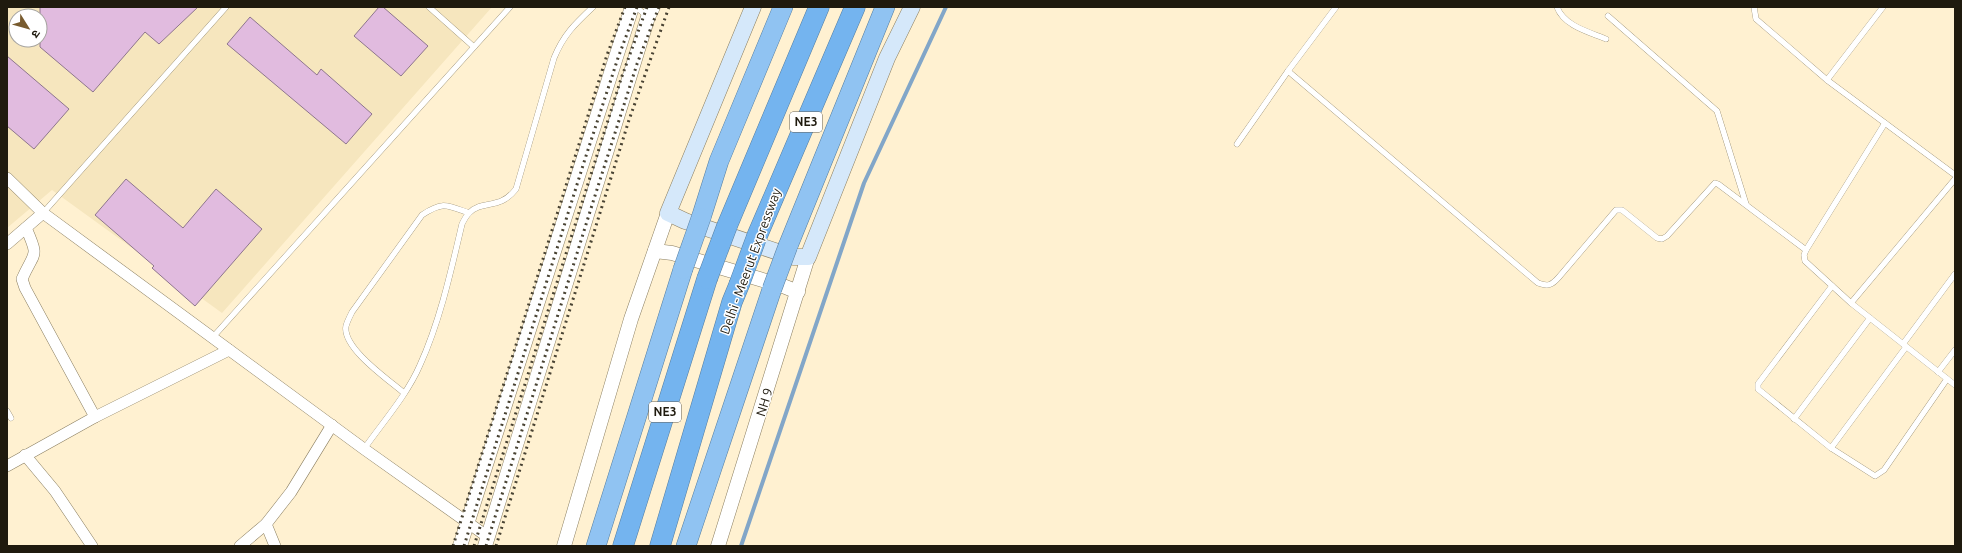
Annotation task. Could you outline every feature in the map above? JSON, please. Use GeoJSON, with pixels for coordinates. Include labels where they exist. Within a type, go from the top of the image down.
{"type":"FeatureCollection","features":[{"type":"Feature","properties":{"kind":"highway"},"geometry":{"type":"LineString","coordinates":[[596,546],[683,269],[719,161],[783,7]]}},
{"type":"Feature","properties":{"kind":"highway","name":"NE3"},"geometry":{"type":"LineString","coordinates":[[623,546],[707,279],[726,226],[819,7]]}},
{"type":"Feature","properties":{"kind":"highway","name":"Delhi - Meerut Expressway"},"geometry":{"type":"LineString","coordinates":[[660,546],[732,302],[757,236],[855,7]]}},
{"type":"Feature","properties":{"kind":"highway"},"geometry":{"type":"LineString","coordinates":[[686,546],[772,289],[885,7]]}},
{"type":"Feature","properties":{"kind":"main road"},"geometry":{"type":"LineString","coordinates":[[754,7],[668,213],[685,221],[793,256],[808,257],[887,58],[912,7]]}},
{"type":"Feature","properties":{"kind":"street"},"geometry":{"type":"LineString","coordinates":[[460,546],[632,7]]}},
{"type":"Feature","properties":{"kind":"street"},"geometry":{"type":"LineString","coordinates":[[7,178],[44,213],[467,524],[486,541],[651,12]]}},
{"type":"Feature","properties":{"kind":"street"},"geometry":{"type":"LineString","coordinates":[[7,244],[44,213]]}},
{"type":"Feature","properties":{"kind":"street"},"geometry":{"type":"LineString","coordinates":[[564,546],[632,319],[668,213]]}},
{"type":"Feature","properties":{"kind":"street"},"geometry":{"type":"LineString","coordinates":[[26,228],[34,246],[35,255],[22,279],[25,288],[95,417]]}},
{"type":"Feature","properties":{"kind":"street"},"geometry":{"type":"LineString","coordinates":[[655,251],[672,253],[783,286],[798,292]]}},
{"type":"Feature","properties":{"kind":"street","name":"NH 9"},"geometry":{"type":"LineString","coordinates":[[718,546],[808,257]]}},
{"type":"Feature","properties":{"kind":"street"},"geometry":{"type":"LineString","coordinates":[[7,466],[95,417],[229,350]]}},
{"type":"Feature","properties":{"kind":"street"},"geometry":{"type":"LineString","coordinates":[[240,546],[266,524],[291,492],[332,425]]}},
{"type":"Feature","properties":{"kind":"street"},"geometry":{"type":"LineString","coordinates":[[25,455],[55,490],[92,546]]}},
{"type":"Feature","properties":{"kind":"street"},"geometry":{"type":"LineString","coordinates":[[266,524],[274,546]]}},
{"type":"Feature","properties":{"kind":"lane"},"geometry":{"type":"LineString","coordinates":[[44,213],[226,7]]}},
{"type":"Feature","properties":{"kind":"lane"},"geometry":{"type":"LineString","coordinates":[[429,7],[474,47]]}},
{"type":"Feature","properties":{"kind":"lane"},"geometry":{"type":"LineString","coordinates":[[213,337],[510,7]]}},
{"type":"Feature","properties":{"kind":"lane"},"geometry":{"type":"LineString","coordinates":[[364,449],[404,393],[420,366],[430,340],[462,224],[469,212],[480,207],[499,203],[509,198],[516,189],[554,58],[561,41],[574,25],[593,7]]}},
{"type":"Feature","properties":{"kind":"lane"},"geometry":{"type":"LineString","coordinates":[[636,7],[651,12]]}},
{"type":"Feature","properties":{"kind":"lane"},"geometry":{"type":"LineString","coordinates":[[1237,144],[1288,71],[1336,7]]}},
{"type":"Feature","properties":{"kind":"lane"},"geometry":{"type":"LineString","coordinates":[[1557,7],[1567,22],[1606,39]]}},
{"type":"Feature","properties":{"kind":"lane"},"geometry":{"type":"LineString","coordinates":[[1754,7],[1756,19],[1827,80],[1955,175]]}},
{"type":"Feature","properties":{"kind":"lane"},"geometry":{"type":"LineString","coordinates":[[1827,80],[1883,7]]}},
{"type":"Feature","properties":{"kind":"lane"},"geometry":{"type":"LineString","coordinates":[[1608,16],[1717,111],[1746,205]]}},
{"type":"Feature","properties":{"kind":"lane"},"geometry":{"type":"LineString","coordinates":[[1288,71],[1538,283],[1546,286],[1553,284],[1616,210],[1622,210],[1657,238],[1662,239],[1667,236],[1714,183],[1718,184],[1806,250]]}},
{"type":"Feature","properties":{"kind":"lane"},"geometry":{"type":"LineString","coordinates":[[1885,123],[1806,250],[1804,255],[1805,261],[1851,303],[1955,385]]}},
{"type":"Feature","properties":{"kind":"lane"},"geometry":{"type":"LineString","coordinates":[[1851,303],[1955,179]]}},
{"type":"Feature","properties":{"kind":"lane"},"geometry":{"type":"LineString","coordinates":[[404,393],[362,357],[351,344],[346,328],[352,312],[422,215],[436,206],[448,205],[469,212]]}},
{"type":"Feature","properties":{"kind":"lane"},"geometry":{"type":"LineString","coordinates":[[1832,448],[1955,274]]}},
{"type":"Feature","properties":{"kind":"lane"},"geometry":{"type":"LineString","coordinates":[[1832,286],[1758,384],[1758,389],[1794,419],[1832,448],[1870,474],[1875,476],[1880,475],[1947,379]]}},
{"type":"Feature","properties":{"kind":"lane"},"geometry":{"type":"LineString","coordinates":[[1794,419],[1870,318]]}},
{"type":"Feature","properties":{"kind":"lane"},"geometry":{"type":"LineString","coordinates":[[1938,372],[1955,350]]}},
{"type":"Feature","properties":{"kind":"lane"},"geometry":{"type":"LineString","coordinates":[[7,411],[11,418]]}},
{"type":"Feature","properties":{"kind":"shaded area"},"geometry":{"type":"Polygon","coordinates":[[[7,7],[492,7],[222,313],[52,190],[7,228],[7,7]]]}},
{"type":"Feature","properties":{"kind":"building"},"geometry":{"type":"Polygon","coordinates":[[[198,7],[159,44],[145,32],[93,92],[41,48],[48,48],[48,8],[40,8],[198,7]]]}},
{"type":"Feature","properties":{"kind":"building"},"geometry":{"type":"Polygon","coordinates":[[[379,7],[383,7],[428,46],[401,76],[354,36],[379,7]]]}},
{"type":"Feature","properties":{"kind":"building"},"geometry":{"type":"Polygon","coordinates":[[[250,17],[317,75],[321,69],[372,114],[346,144],[227,44],[250,17]]]}},
{"type":"Feature","properties":{"kind":"building"},"geometry":{"type":"Polygon","coordinates":[[[7,56],[69,109],[34,149],[7,126],[7,56]]]}},
{"type":"Feature","properties":{"kind":"building"},"geometry":{"type":"Polygon","coordinates":[[[126,179],[183,228],[216,189],[262,229],[195,306],[152,268],[154,266],[95,215],[126,179]]]}},
{"type":"Feature","properties":{"kind":"waterway"},"geometry":{"type":"LineString","coordinates":[[741,546],[864,183],[946,7]]}},
{"type":"Feature","properties":{"kind":"railway"},"geometry":{"type":"LineString","coordinates":[[453,546],[607,55],[625,7]]}},
{"type":"Feature","properties":{"kind":"railway"},"geometry":{"type":"LineString","coordinates":[[464,546],[585,159],[618,58],[637,7]]}},
{"type":"Feature","properties":{"kind":"railway"},"geometry":{"type":"LineString","coordinates":[[474,546],[621,79],[647,7]]}},
{"type":"Feature","properties":{"kind":"railway"},"geometry":{"type":"LineString","coordinates":[[486,546],[637,64],[659,7]]}},
{"type":"Feature","properties":{"kind":"railway"},"geometry":{"type":"LineString","coordinates":[[496,546],[629,120],[669,7]]}}]}
